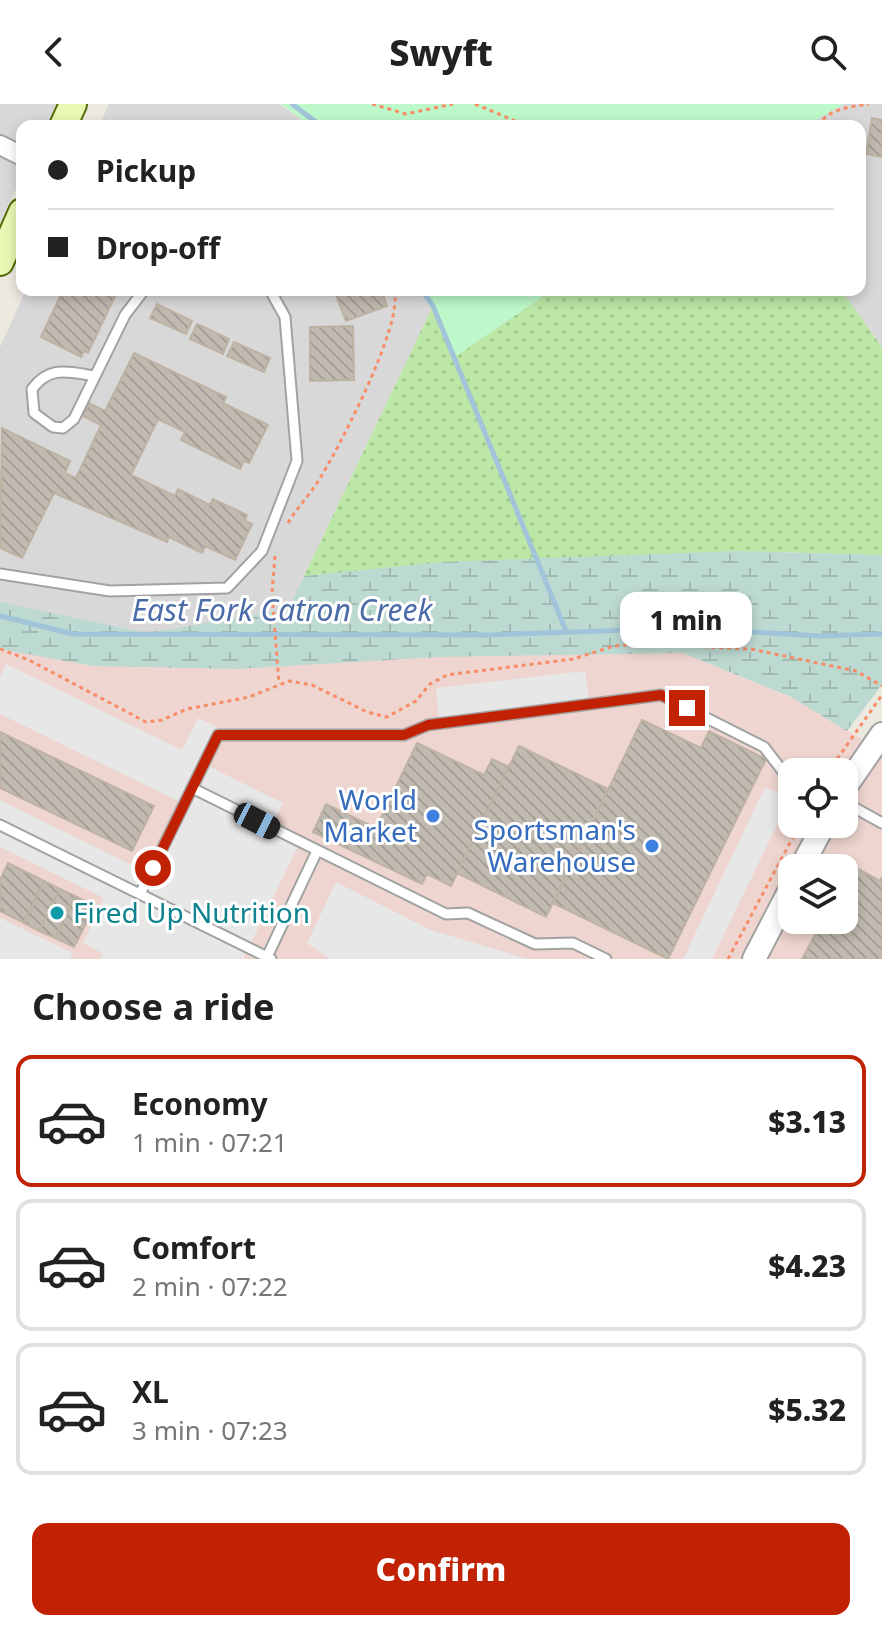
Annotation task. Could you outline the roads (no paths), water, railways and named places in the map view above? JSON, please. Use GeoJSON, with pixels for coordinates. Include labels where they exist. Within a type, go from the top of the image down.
{"type":"FeatureCollection","features":[{"type":"Feature","properties":{"kind":"main road"},"geometry":{"type":"LineString","coordinates":[[0,262],[16,226]]}},
{"type":"Feature","properties":{"kind":"street"},"geometry":{"type":"LineString","coordinates":[[858,782],[882,734]]}},
{"type":"Feature","properties":{"kind":"street"},"geometry":{"type":"LineString","coordinates":[[754,959],[778,913]]}},
{"type":"Feature","properties":{"kind":"lane"},"geometry":{"type":"LineString","coordinates":[[95,376],[54,370],[41,377],[32,389],[34,413],[42,422],[63,428],[74,419],[125,315],[139,296]]}},
{"type":"Feature","properties":{"kind":"lane"},"geometry":{"type":"LineString","coordinates":[[0,574],[110,591],[227,588],[262,551],[297,461],[285,317],[273,296]]}},
{"type":"Feature","properties":{"kind":"lane"},"geometry":{"type":"LineString","coordinates":[[140,894],[218,735],[404,735],[428,725],[661,695],[764,747],[778,765]]}},
{"type":"Feature","properties":{"kind":"lane"},"geometry":{"type":"LineString","coordinates":[[192,788],[446,914],[468,913],[535,944],[573,943],[606,959]]}},
{"type":"Feature","properties":{"kind":"lane"},"geometry":{"type":"LineString","coordinates":[[858,804],[882,823]]}},
{"type":"Feature","properties":{"kind":"lane"},"geometry":{"type":"LineString","coordinates":[[0,825],[268,958],[317,851]]}},
{"type":"Feature","properties":{"kind":"waterway"},"geometry":{"type":"LineString","coordinates":[[292,104],[313,120]]}},
{"type":"Feature","properties":{"kind":"waterway"},"geometry":{"type":"LineString","coordinates":[[426,296],[433,306],[566,631]]}},
{"type":"Feature","properties":{"kind":"waterway","name":"East Fork Catron Creek"},"geometry":{"type":"LineString","coordinates":[[0,616],[73,634],[488,635],[689,628],[818,636],[882,634]]}},
{"type":"Feature","properties":{"kind":"place","name":"World Market"},"geometry":{"type":"Point","coordinates":[433,816]}},
{"type":"Feature","properties":{"kind":"place","name":"Sportsman's Warehouse"},"geometry":{"type":"Point","coordinates":[652,846]}},
{"type":"Feature","properties":{"kind":"place","name":"Fired Up Nutrition"},"geometry":{"type":"Point","coordinates":[57,913]}}]}
